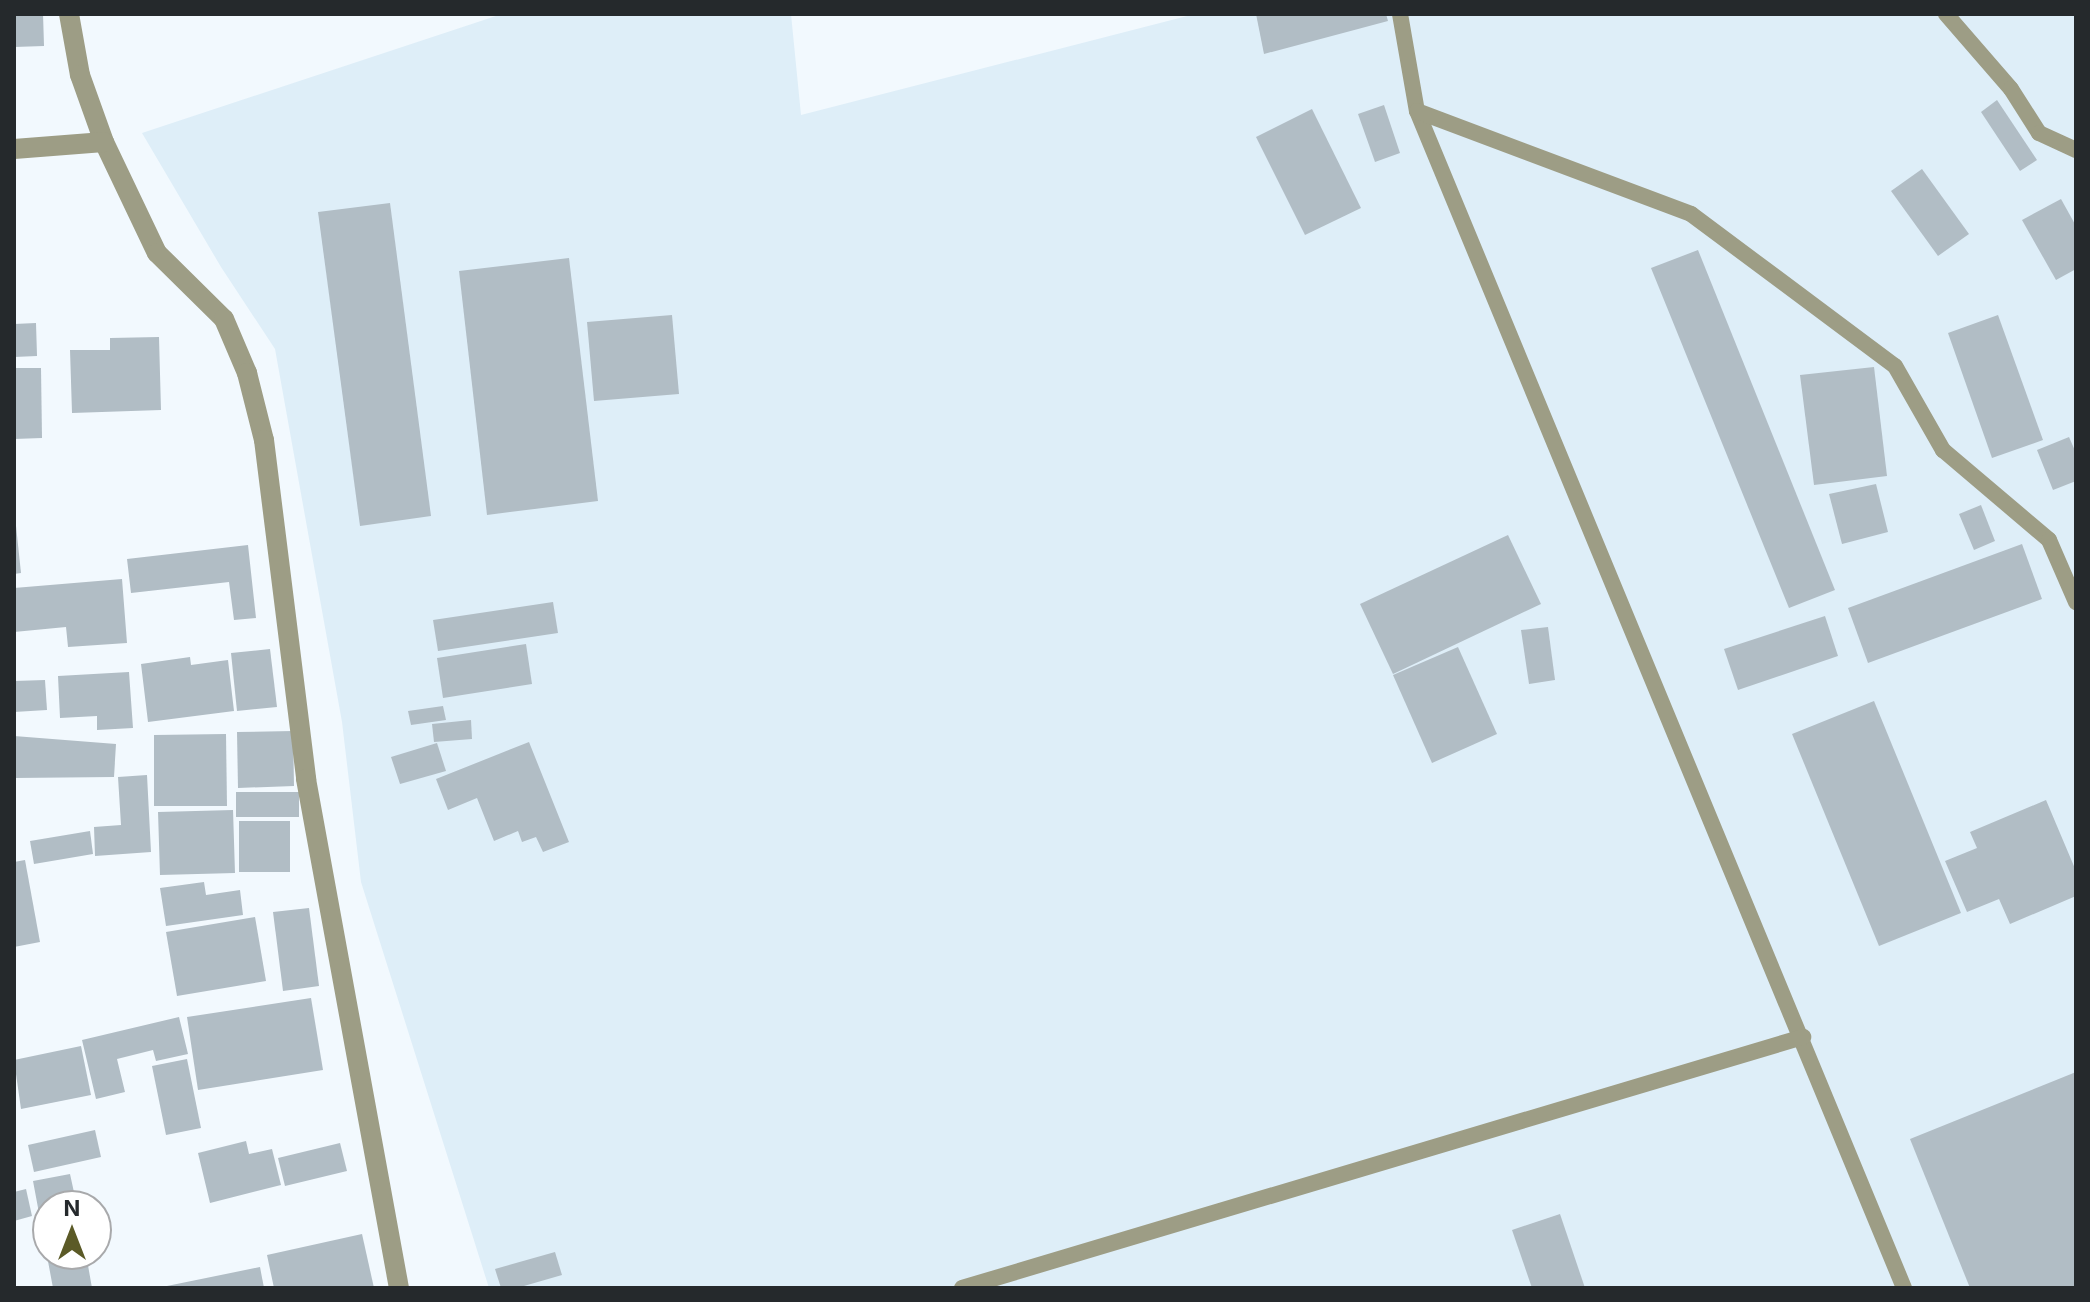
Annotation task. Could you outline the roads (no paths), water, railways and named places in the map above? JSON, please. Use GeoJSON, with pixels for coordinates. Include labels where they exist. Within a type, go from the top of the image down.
{"type":"FeatureCollection","features":[{"type":"Feature","properties":{"kind":"street"},"geometry":{"type":"LineString","coordinates":[[69,14],[80,75],[104,142],[157,253],[224,319],[247,373],[264,440],[306,779],[399,1288]]}},
{"type":"Feature","properties":{"kind":"street"},"geometry":{"type":"LineString","coordinates":[[14,149],[104,142]]}},
{"type":"Feature","properties":{"kind":"lane"},"geometry":{"type":"LineString","coordinates":[[1400,14],[1417,111],[1803,1037],[1904,1288]]}},
{"type":"Feature","properties":{"kind":"lane"},"geometry":{"type":"LineString","coordinates":[[1946,14],[2011,89],[2039,133],[2076,150]]}},
{"type":"Feature","properties":{"kind":"lane"},"geometry":{"type":"LineString","coordinates":[[1417,111],[1691,214],[1895,366],[1943,450],[2049,540],[2076,602]]}},
{"type":"Feature","properties":{"kind":"lane"},"geometry":{"type":"LineString","coordinates":[[962,1288],[1803,1037]]}}]}
